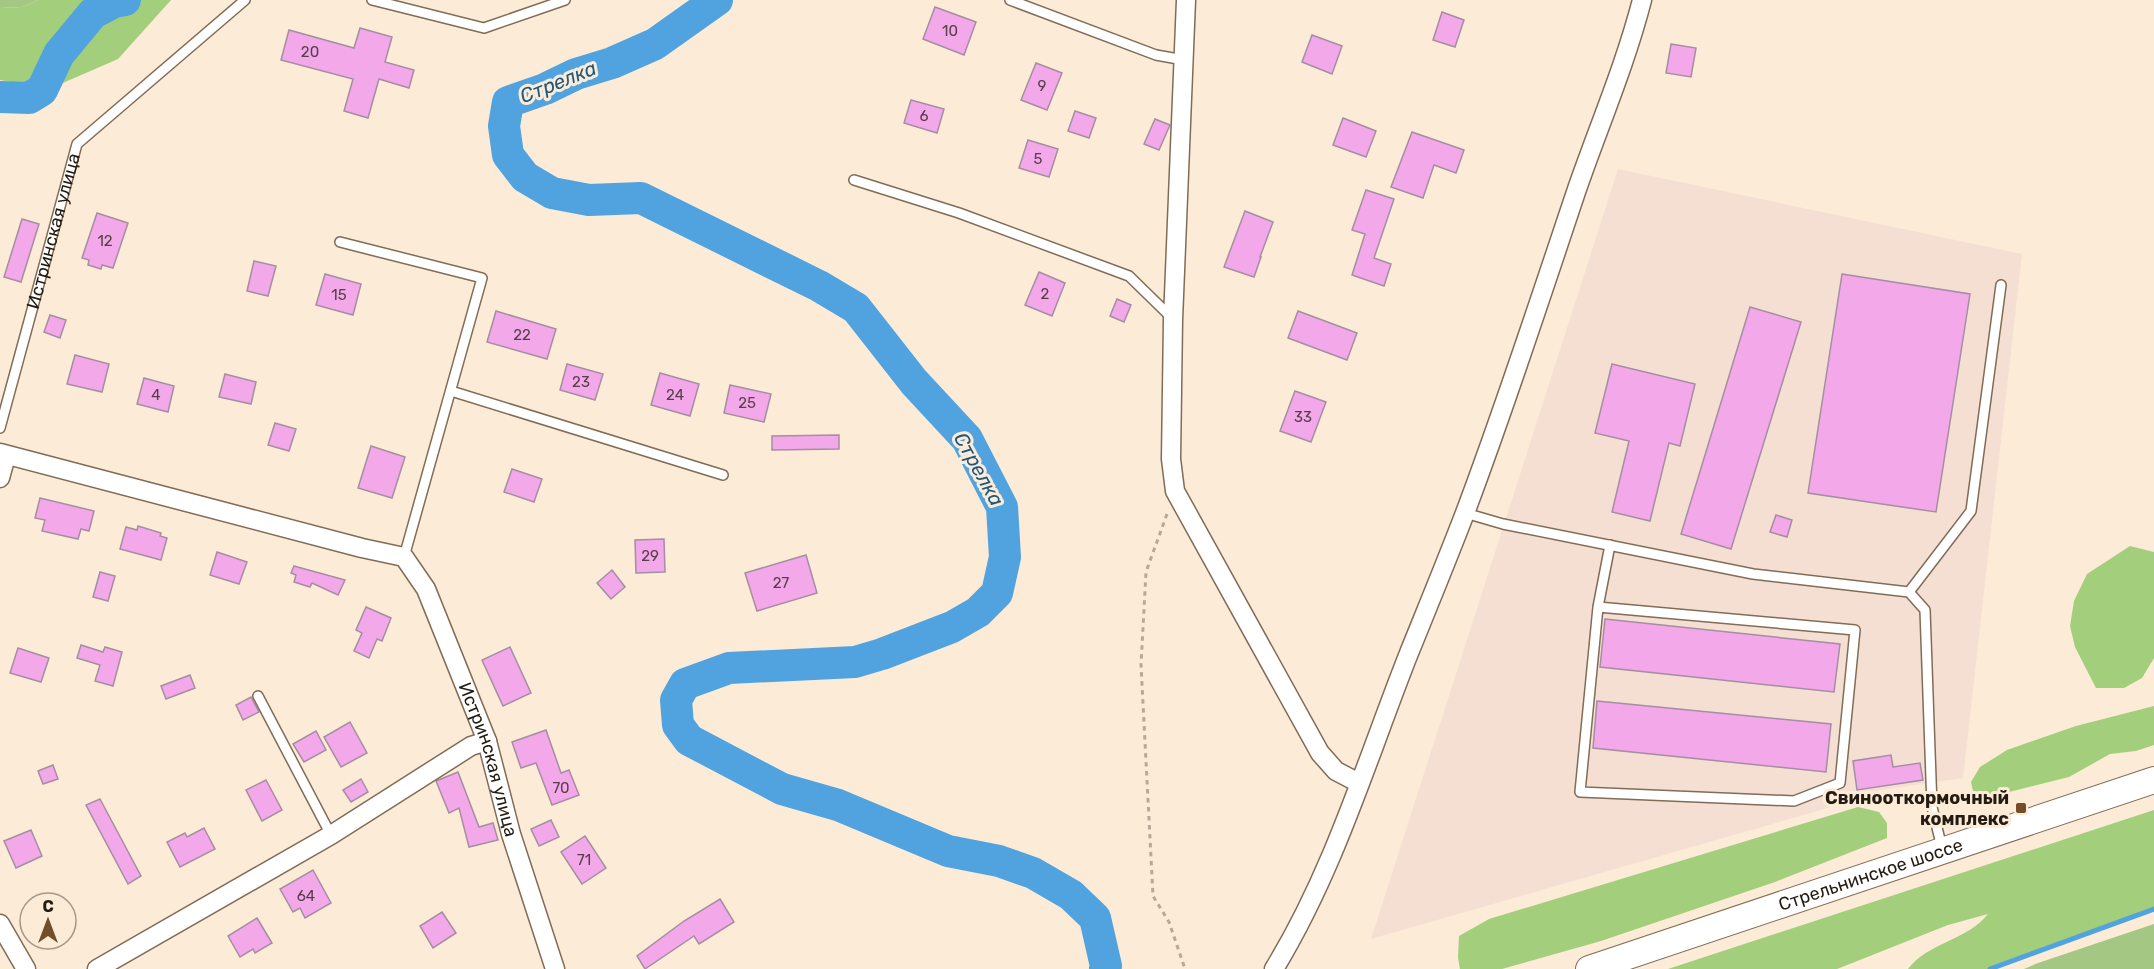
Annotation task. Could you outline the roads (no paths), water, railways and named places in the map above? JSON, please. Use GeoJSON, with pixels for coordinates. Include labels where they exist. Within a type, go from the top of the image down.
{"type":"FeatureCollection","features":[{"type":"Feature","properties":{"kind":"main road","name":"Стрельнинское шоссе"},"geometry":{"type":"LineString","coordinates":[[1589,969],[2154,780]]}},
{"type":"Feature","properties":{"kind":"street"},"geometry":{"type":"LineString","coordinates":[[1186,0],[1173,320],[1171,459],[1175,491],[1320,753],[1336,771],[1359,783]]}},
{"type":"Feature","properties":{"kind":"street"},"geometry":{"type":"LineString","coordinates":[[1274,969],[1298,930],[1335,848],[1465,513],[1583,172],[1631,41],[1642,0]]}},
{"type":"Feature","properties":{"kind":"street"},"geometry":{"type":"LineString","coordinates":[[0,478],[3,454],[404,557]]}},
{"type":"Feature","properties":{"kind":"street","name":"Истринская улица"},"geometry":{"type":"LineString","coordinates":[[404,557],[426,589],[487,741],[511,834],[555,969]]}},
{"type":"Feature","properties":{"kind":"street"},"geometry":{"type":"LineString","coordinates":[[97,969],[331,836],[471,746],[487,741]]}},
{"type":"Feature","properties":{"kind":"street"},"geometry":{"type":"LineString","coordinates":[[0,924],[26,969]]}},
{"type":"Feature","properties":{"kind":"lane","name":"Истринская улица"},"geometry":{"type":"LineString","coordinates":[[0,428],[77,144],[245,0]]}},
{"type":"Feature","properties":{"kind":"lane"},"geometry":{"type":"LineString","coordinates":[[372,0],[484,28],[565,0]]}},
{"type":"Feature","properties":{"kind":"lane"},"geometry":{"type":"LineString","coordinates":[[1010,0],[1156,56],[1184,60]]}},
{"type":"Feature","properties":{"kind":"lane"},"geometry":{"type":"LineString","coordinates":[[854,180],[959,213],[1129,276],[1173,320]]}},
{"type":"Feature","properties":{"kind":"lane"},"geometry":{"type":"LineString","coordinates":[[340,242],[482,278],[404,557]]}},
{"type":"Feature","properties":{"kind":"lane"},"geometry":{"type":"LineString","coordinates":[[1909,592],[1971,511],[2001,285]]}},
{"type":"Feature","properties":{"kind":"lane"},"geometry":{"type":"LineString","coordinates":[[451,391],[723,475]]}},
{"type":"Feature","properties":{"kind":"lane"},"geometry":{"type":"LineString","coordinates":[[1465,513],[1503,524],[1753,574],[1909,592],[1925,610],[1932,807],[1943,851]]}},
{"type":"Feature","properties":{"kind":"lane"},"geometry":{"type":"LineString","coordinates":[[1598,607],[1855,630],[1840,783],[1794,801],[1580,792],[1598,607],[1610,546]]}},
{"type":"Feature","properties":{"kind":"lane"},"geometry":{"type":"LineString","coordinates":[[258,696],[331,836]]}},
{"type":"Feature","properties":{"kind":"waterway"},"geometry":{"type":"LineString","coordinates":[[0,97],[29,98],[42,90],[59,54],[93,13],[114,2],[125,0]]}},
{"type":"Feature","properties":{"kind":"waterway","name":"Стрелка"},"geometry":{"type":"LineString","coordinates":[[717,0],[655,44],[612,63],[576,74],[545,89],[508,102],[504,126],[508,155],[525,177],[552,193],[589,200],[641,198],[819,286],[856,308],[914,382],[967,439],[1002,507],[1005,557],[997,593],[978,612],[952,627],[855,662],[729,668],[685,684],[676,700],[678,725],[689,740],[782,789],[838,805],[948,851],[999,861],[1033,873],[1071,895],[1095,918],[1105,969]]}},
{"type":"Feature","properties":{"kind":"waterway"},"geometry":{"type":"LineString","coordinates":[[1990,969],[2154,909]]}},
{"type":"Feature","properties":{"kind":"place","name":"Свинооткормочный комплекс"},"geometry":{"type":"Point","coordinates":[2021,808]}}]}
